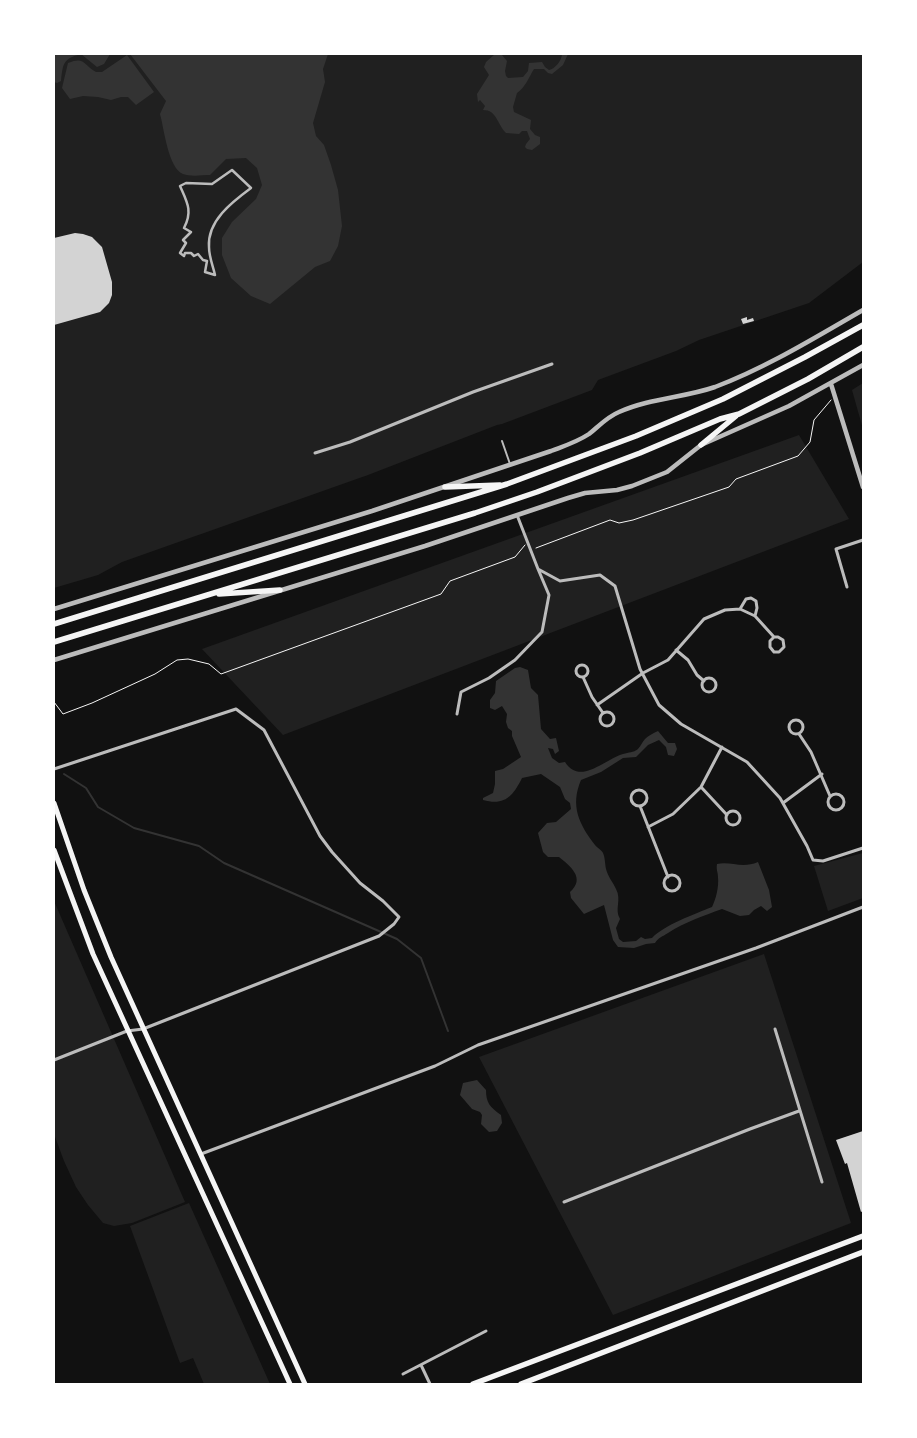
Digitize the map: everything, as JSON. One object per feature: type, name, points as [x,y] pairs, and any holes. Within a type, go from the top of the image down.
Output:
[{"type":"main road","points":[[54,624],[507,484],[636,436],[723,399],[805,358],[863,325]]},
{"type":"main road","points":[[54,642],[475,513],[556,484],[640,453],[720,419],[739,414],[808,379],[863,347]]},
{"type":"main road","points":[[701,445],[739,414]]},
{"type":"main road","points":[[445,487],[507,484]]},
{"type":"main road","points":[[209,595],[280,590]]},
{"type":"main road","points":[[54,804],[111,957],[306,1384]]},
{"type":"main road","points":[[54,850],[93,954],[290,1384]]},
{"type":"main road","points":[[474,1384],[863,1236]]},
{"type":"main road","points":[[521,1384],[863,1252]]},
{"type":"street","points":[[232,170],[251,188],[230,205],[216,221],[208,244],[215,275],[205,272],[206,261],[198,254],[194,256],[191,253],[185,253],[184,256],[180,253],[186,243],[183,240],[191,232],[184,228],[189,218],[188,205],[180,186],[186,183],[212,184],[232,170]]},
{"type":"street","points":[[54,609],[372,511],[576,441],[618,412],[658,399],[688,396],[715,387],[798,347],[863,310]]},
{"type":"street","points":[[315,453],[350,442],[473,392],[552,364]]},
{"type":"street","points":[[54,660],[425,546],[584,493],[617,490],[632,486],[667,472],[701,445],[789,406],[863,366]]},
{"type":"street","points":[[831,384],[863,487]]},
{"type":"street","points":[[457,714],[461,692],[490,678],[515,660],[542,632],[549,595],[517,516]]},
{"type":"street","points":[[847,588],[836,548],[863,540]]},
{"type":"street","points":[[538,569],[560,581],[600,574],[615,586],[642,673],[659,705],[681,724],[747,762],[780,798],[813,860],[823,861],[863,848]]},
{"type":"street","points":[[740,609],[746,599],[751,598],[756,601],[755,616]]},
{"type":"street","points":[[597,705],[642,673],[668,660],[704,619],[725,610],[740,609],[755,616],[774,637],[781,638],[784,647],[779,652],[774,652],[770,648],[770,641],[774,637]]},
{"type":"street","points":[[676,650],[688,660],[697,675],[704,681]]},
{"type":"street","points":[[583,677],[603,714]]},
{"type":"street","points":[[708,678],[713,680],[716,685],[714,689],[710,692],[705,691],[702,686],[704,681],[708,678]]},
{"type":"street","points":[[54,769],[236,709],[264,730],[320,836],[332,852],[360,884],[383,901],[399,917],[394,924],[379,936],[143,1029],[128,1031],[54,1060]]},
{"type":"street","points":[[609,713],[612,716],[613,720],[609,726],[605,726],[601,722],[600,717],[603,714],[609,713]]},
{"type":"street","points":[[793,720],[798,721],[803,726],[799,734],[793,734],[789,730],[789,724],[793,720]]},
{"type":"street","points":[[799,734],[822,774],[830,796],[829,806],[835,810],[841,807],[844,802],[842,796],[836,794],[830,796]]},
{"type":"street","points":[[648,827],[673,814],[702,787],[722,747]]},
{"type":"street","points":[[783,804],[822,774]]},
{"type":"street","points":[[702,787],[727,815],[726,820],[729,824],[734,825],[739,822],[739,815],[736,812],[730,811],[727,815]]},
{"type":"street","points":[[638,790],[643,791],[646,796],[645,802],[640,806],[634,804],[631,800],[633,793],[638,790]]},
{"type":"street","points":[[640,806],[668,877]]},
{"type":"street","points":[[672,875],[678,877],[680,883],[678,889],[673,891],[666,888],[664,881],[668,877],[672,875]]},
{"type":"street","points":[[200,1154],[435,1066],[478,1045],[756,948],[863,907]]},
{"type":"street","points":[[775,1029],[822,1182]]},
{"type":"street","points":[[564,1202],[799,1111]]},
{"type":"street","points":[[404,1374],[486,1331]]},
{"type":"street","points":[[421,1365],[430,1384]]},
{"type":"lane","points":[[502,441],[510,464]]},
{"type":"path","points":[[54,702],[62,714],[92,703],[155,674],[177,660],[188,658],[209,664],[221,674],[441,594],[450,581],[515,557],[525,545],[531,550],[610,520],[619,523],[633,520],[729,487],[736,479],[798,456],[810,442],[814,420],[835,396]]},
{"type":"shaded area","points":[[54,54],[863,54],[863,262],[809,303],[699,340],[676,351],[598,380],[592,390],[368,475],[122,562],[98,575],[54,588]]},
{"type":"shaded area","points":[[54,54],[81,54],[67,60],[62,70],[61,81],[57,83],[54,82]]},
{"type":"shaded area","points":[[81,54],[110,54],[104,64],[97,67]]},
{"type":"shaded area","points":[[130,54],[328,54],[323,69],[325,82],[313,123],[316,136],[324,145],[338,190],[342,226],[338,246],[330,261],[315,267],[270,304],[251,296],[231,278],[222,255],[222,238],[232,222],[256,199],[262,185],[257,168],[246,158],[226,159],[210,175],[189,175],[183,174],[178,170],[170,156],[160,114],[166,101]]},
{"type":"shaded area","points":[[495,54],[502,55],[507,61],[505,71],[508,78],[523,77],[528,71],[529,63],[542,62],[549,70],[556,66],[562,54],[568,54],[563,65],[552,74],[544,69],[534,69],[525,85],[517,93],[513,107],[514,112],[531,120],[530,129],[535,135],[540,137],[540,144],[532,150],[525,147],[530,139],[527,131],[522,131],[519,134],[506,133],[494,115],[483,110],[485,106],[480,100],[478,102],[477,94],[489,75],[484,67],[486,62]]},
{"type":"shaded area","points":[[127,55],[154,92],[136,105],[128,97],[111,100],[83,96],[70,99],[62,88],[68,63],[78,60],[84,62],[96,72],[102,72]]},
{"type":"shaded area","points":[[863,383],[863,429],[852,390]]},
{"type":"shaded area","points":[[799,435],[849,519],[283,735],[202,649]]},
{"type":"shaded area","points":[[520,667],[528,670],[531,688],[538,695],[541,729],[550,739],[556,738],[559,751],[555,754],[553,749],[548,748],[552,758],[559,763],[565,762],[571,769],[578,772],[593,769],[623,754],[633,752],[639,748],[646,738],[658,731],[668,743],[675,743],[677,749],[674,756],[668,755],[666,747],[659,740],[648,745],[636,757],[623,758],[601,772],[581,780],[578,789],[576,806],[581,822],[595,845],[602,852],[607,872],[618,893],[618,915],[620,919],[616,928],[619,939],[623,942],[636,941],[641,937],[645,939],[652,938],[672,924],[712,907],[718,889],[717,864],[747,865],[758,862],[769,890],[772,907],[767,911],[761,906],[749,915],[740,916],[722,909],[694,919],[661,937],[655,943],[634,948],[618,947],[613,940],[604,905],[584,914],[571,898],[570,892],[577,882],[572,868],[559,857],[548,857],[543,852],[538,833],[547,823],[556,822],[571,809],[570,803],[565,799],[560,787],[541,774],[522,778],[512,794],[503,800],[491,802],[483,800],[483,798],[493,793],[495,771],[503,769],[521,757],[512,736],[512,731],[508,728],[506,722],[507,714],[502,706],[495,710],[490,708],[490,700],[495,693],[496,681],[515,668]]},
{"type":"shaded area","points":[[863,853],[863,898],[828,911],[814,866]]},
{"type":"shaded area","points":[[54,901],[185,1202],[132,1223],[114,1226],[103,1223],[76,1187],[54,1134]]},
{"type":"shaded area","points":[[764,954],[851,1223],[613,1315],[479,1057]]},
{"type":"shaded area","points":[[477,1080],[486,1090],[489,1104],[501,1115],[502,1123],[497,1131],[489,1132],[481,1124],[482,1115],[480,1112],[472,1109],[460,1095],[463,1083]]},
{"type":"shaded area","points":[[189,1203],[270,1384],[204,1384],[193,1358],[180,1363],[130,1226]]},
{"type":"building","points":[[75,233],[92,237],[102,247],[112,282],[112,295],[109,303],[100,312],[54,325],[54,238]]},
{"type":"building","points":[[747,317],[747,320],[753,318],[754,321],[743,324],[741,319]]},
{"type":"building","points":[[863,1131],[863,1211],[861,1212],[847,1163],[845,1164],[836,1140]]},
{"type":"waterway","points":[[64,774],[86,788],[98,807],[134,828],[199,846],[224,863],[397,939],[421,958],[448,1031]]}]
